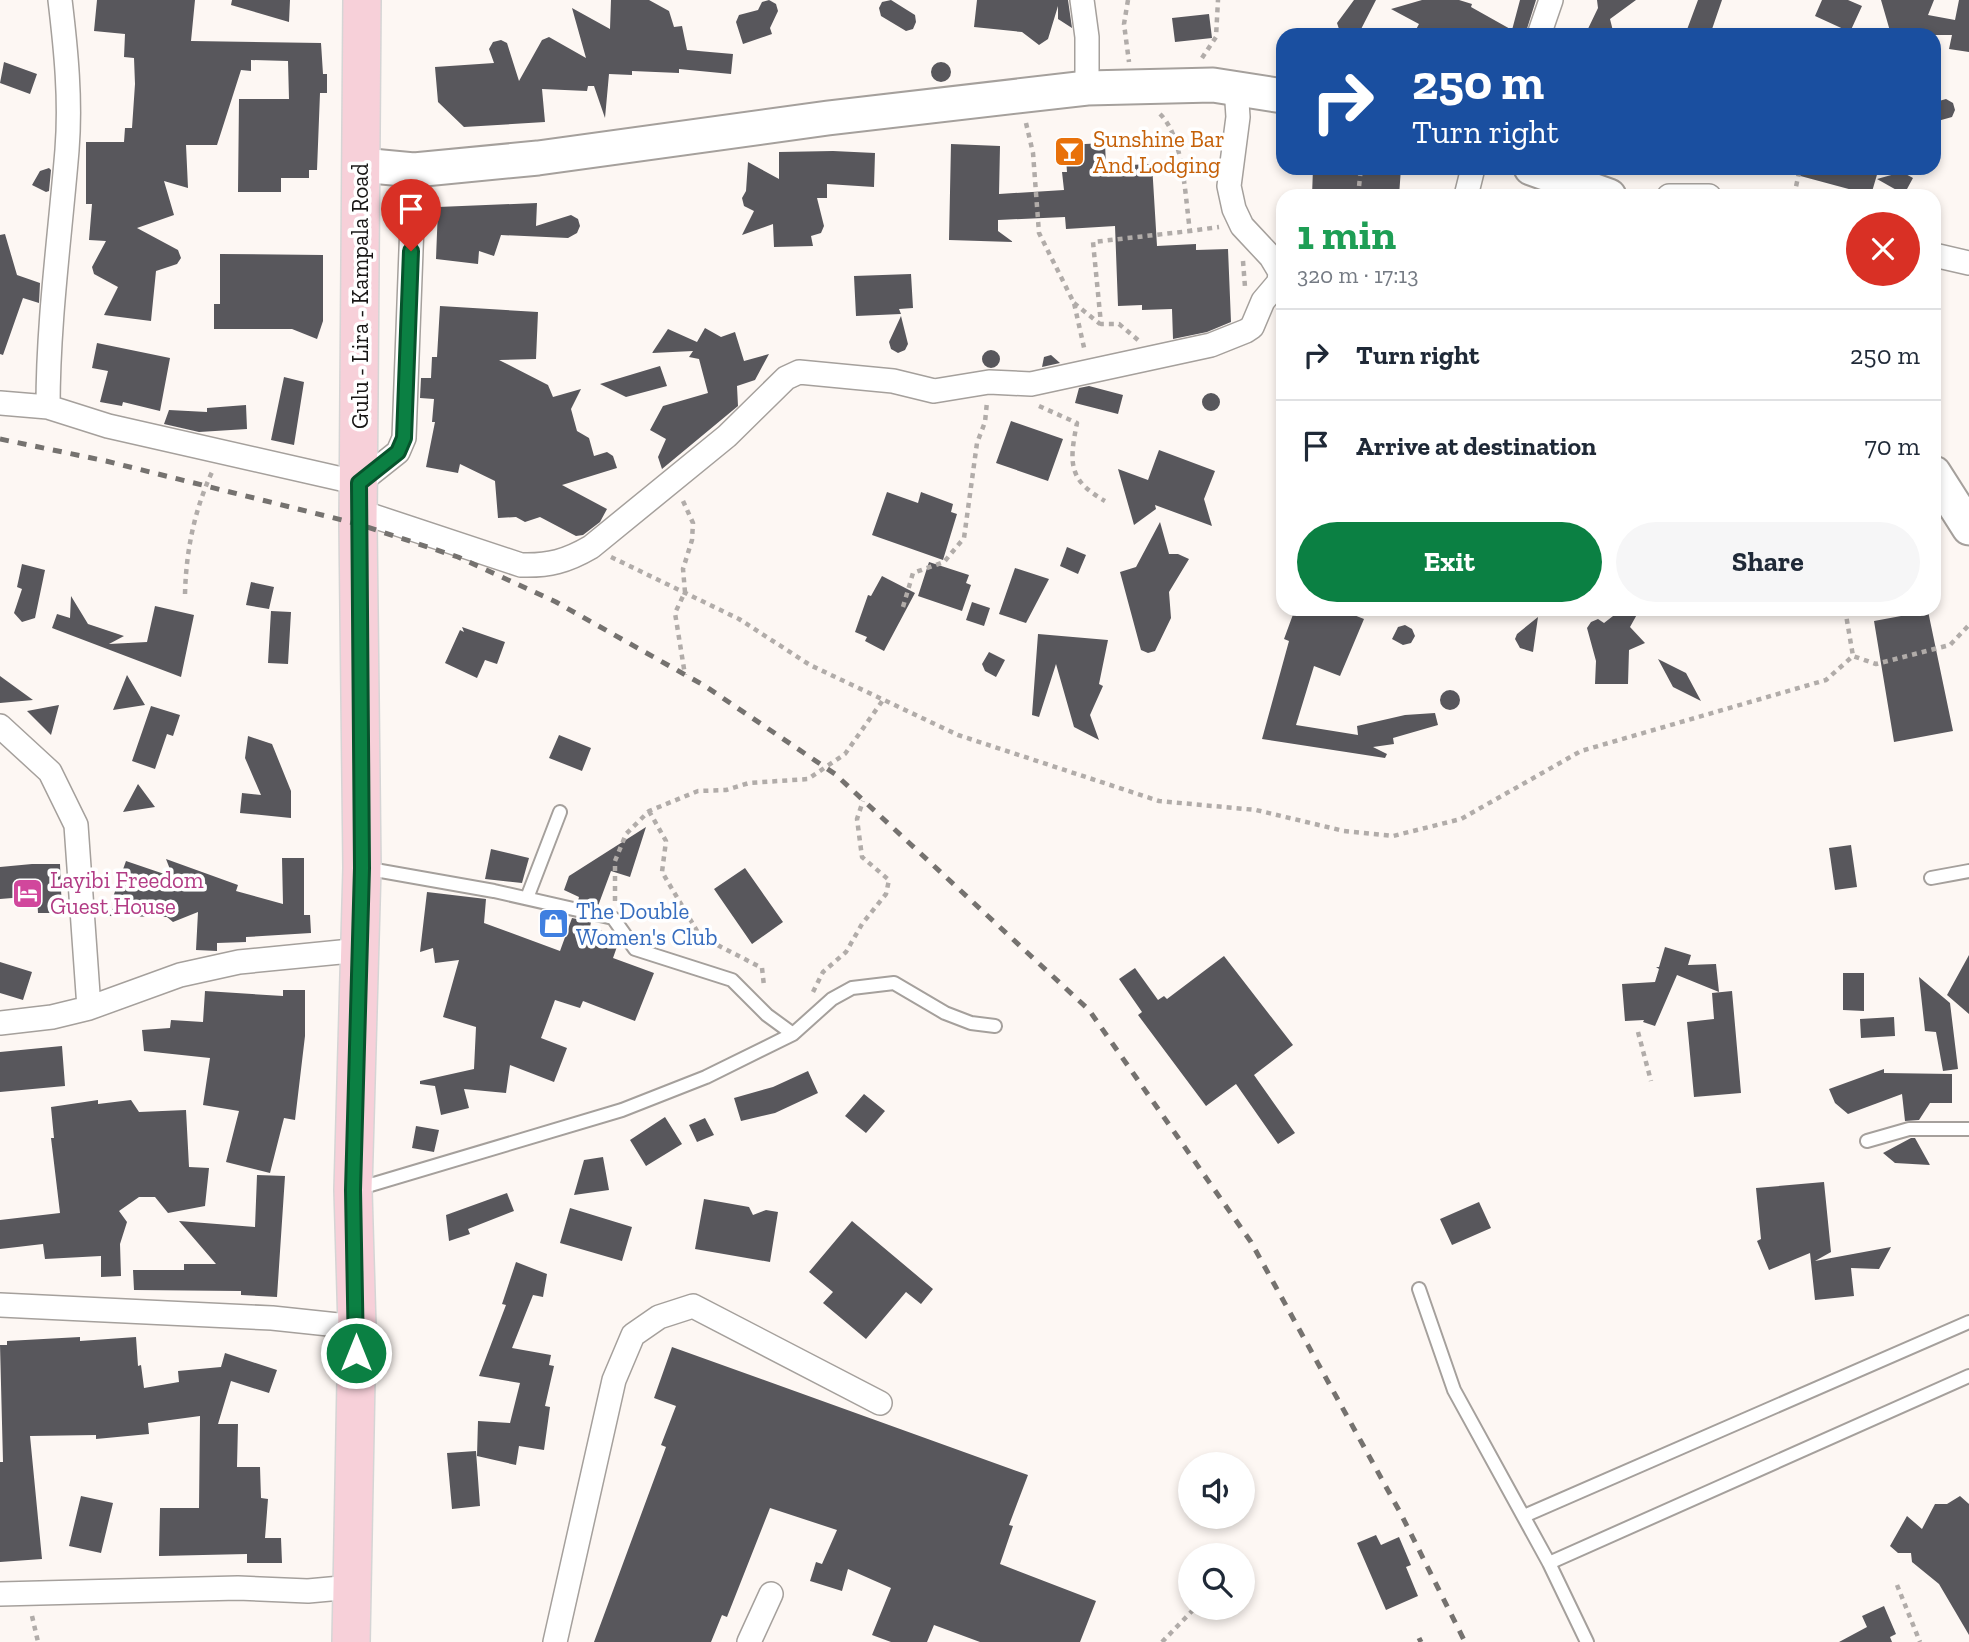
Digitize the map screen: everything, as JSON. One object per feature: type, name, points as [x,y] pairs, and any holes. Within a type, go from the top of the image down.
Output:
[{"type":"main road","name":"Gulu - Lira - Kampala Road","points":[[351,1642],[357,1327],[353,1190],[362,868],[358,497],[362,0]]},
{"type":"street","points":[[48,407],[58,222],[67,149],[67,60],[60,0]]},
{"type":"street","points":[[1082,0],[1087,37],[1087,89]]},
{"type":"street","points":[[1541,28],[1551,0]]},
{"type":"street","points":[[361,165],[414,170],[552,156],[1020,95],[1087,89],[1237,87],[1276,95]]},
{"type":"street","points":[[1237,87],[1238,117],[1229,186],[1234,209],[1242,226],[1276,265]]},
{"type":"street","points":[[358,497],[398,452],[404,438],[414,170]]},
{"type":"street","points":[[1550,175],[1590,189]]},
{"type":"street","points":[[1941,257],[1969,263]]},
{"type":"street","points":[[0,402],[48,407],[108,426],[219,451],[358,497],[521,565],[543,566],[567,561],[591,547],[727,436],[786,378],[799,372],[893,381],[934,391],[989,382],[1031,384],[1156,354],[1211,345],[1252,327],[1263,301],[1276,286]]},
{"type":"street","points":[[1941,484],[1969,528]]},
{"type":"street","points":[[0,726],[50,772],[76,825],[89,1008]]},
{"type":"street","points":[[0,1023],[52,1017],[89,1008],[180,975],[227,965],[360,950]]},
{"type":"street","points":[[0,1304],[272,1318],[357,1327]]},
{"type":"street","points":[[555,1642],[614,1380],[633,1335],[659,1317],[693,1306],[880,1403]]},
{"type":"street","points":[[0,1594],[238,1588],[308,1591],[352,1587]]},
{"type":"street","points":[[749,1642],[771,1594]]},
{"type":"lane","points":[[527,898],[561,811]]},
{"type":"lane","points":[[362,868],[527,898],[612,918],[635,948],[733,980],[768,1015],[793,1034]]},
{"type":"lane","points":[[1931,878],[1969,871]]},
{"type":"lane","points":[[353,1190],[622,1110],[706,1077],[793,1034],[832,999],[852,988],[877,983],[894,984],[946,1013],[971,1023],[995,1026]]},
{"type":"lane","points":[[1867,1141],[1909,1129],[1969,1129]]},
{"type":"lane","points":[[1419,1289],[1454,1390],[1549,1563],[1587,1642]]},
{"type":"lane","points":[[1524,1516],[1969,1322]]},
{"type":"lane","points":[[1549,1563],[1969,1376]]},
{"type":"path","points":[[1128,0],[1124,24],[1133,89],[1170,124],[1181,166],[1190,231]]},
{"type":"path","points":[[1188,88],[1197,65],[1216,37],[1219,0]]},
{"type":"path","points":[[1020,95],[1033,153],[1039,233],[1074,303],[1088,371]]},
{"type":"path","points":[[1101,324],[1093,242],[1227,226]]},
{"type":"path","points":[[1242,258],[1243,315],[1252,327]]},
{"type":"path","points":[[1074,303],[1101,324],[1119,324],[1156,354]]},
{"type":"path","points":[[903,607],[913,573],[944,562],[964,538],[989,382]]},
{"type":"path","points":[[1034,404],[1077,423],[1073,444],[1074,468],[1082,489],[1105,501]]},
{"type":"path","points":[[185,594],[186,558],[198,508],[219,451]]},
{"type":"path","points":[[674,481],[693,523],[692,540],[683,569],[685,592],[676,613],[685,675]]},
{"type":"path","points":[[591,547],[739,618],[810,665],[958,735],[1159,801],[1256,810],[1343,831],[1393,836],[1461,819],[1581,751],[1826,680],[1853,656]]},
{"type":"path","points":[[1846,616],[1853,656]]},
{"type":"path","points":[[1853,656],[1876,664],[1950,645],[1969,625]]},
{"type":"path","points":[[612,918],[615,860],[626,834],[649,811],[698,791],[726,790],[749,783],[808,779],[845,754],[883,700]]},
{"type":"path","points":[[793,1034],[822,972],[846,952],[862,924],[886,894],[889,880],[862,857],[857,819],[863,801]]},
{"type":"path","points":[[649,811],[666,841],[662,872],[679,904],[699,936],[762,968],[768,1015]]},
{"type":"path","points":[[1638,1032],[1651,1081]]},
{"type":"path","points":[[1897,1584],[1920,1642]]},
{"type":"path","points":[[1162,1642],[1183,1620]]},
{"type":"building","points":[[97,0],[195,0],[191,41],[321,43],[323,74],[327,74],[327,93],[320,93],[317,170],[309,170],[309,178],[281,178],[281,192],[238,192],[239,99],[289,99],[288,61],[251,60],[251,71],[241,70],[217,145],[186,145],[188,188],[164,181],[174,215],[137,228],[178,250],[181,258],[177,264],[156,271],[151,321],[104,315],[118,287],[94,274],[92,267],[106,241],[89,240],[92,204],[86,204],[86,142],[124,142],[125,128],[132,128],[135,84],[134,58],[124,57],[125,34],[94,31]]},
{"type":"building","points":[[232,0],[290,0],[289,22],[231,5]]},
{"type":"building","points":[[611,0],[649,0],[669,11],[674,27],[682,26],[687,50],[733,54],[731,74],[679,69],[679,73],[632,71],[632,75],[609,74],[605,118],[594,86],[588,86],[587,91],[542,89],[545,122],[464,127],[438,102],[435,67],[494,63],[489,49],[493,42],[501,40],[507,43],[519,81],[542,40],[549,37],[586,58],[572,8],[610,29]]},
{"type":"building","points":[[769,0],[776,4],[778,11],[770,28],[772,34],[743,44],[736,22],[739,15],[758,10],[762,2]]},
{"type":"building","points":[[891,0],[915,15],[913,29],[906,31],[881,16],[879,8],[882,2]]},
{"type":"building","points":[[977,0],[1068,0],[1072,28],[1058,19],[1058,6],[1048,39],[1039,45],[1022,32],[974,27]]},
{"type":"building","points":[[1354,0],[1376,0],[1362,28],[1339,28],[1337,23]]},
{"type":"building","points":[[1422,0],[1459,0],[1472,4],[1471,7],[1508,28],[1417,28],[1419,24],[1391,9]]},
{"type":"building","points":[[1520,0],[1536,0],[1527,28],[1513,28]]},
{"type":"building","points":[[1597,0],[1636,0],[1610,19],[1612,28],[1588,28],[1598,8]]},
{"type":"building","points":[[1698,0],[1722,0],[1712,28],[1688,28]]},
{"type":"building","points":[[1822,0],[1848,0],[1862,6],[1852,28],[1841,28],[1815,16]]},
{"type":"building","points":[[1881,0],[1934,0],[1928,15],[1955,20],[1959,0],[1969,0],[1969,52],[1949,49],[1952,35],[1941,35],[1941,28],[1889,28]]},
{"type":"building","points":[[1209,14],[1212,38],[1175,42],[1172,18]]},
{"type":"building","points":[[4,62],[37,74],[30,94],[0,83]]},
{"type":"building","points":[[941,62],[948,65],[951,72],[948,79],[941,82],[934,79],[931,72],[934,65]]},
{"type":"building","points":[[1946,99],[1953,103],[1955,110],[1952,117],[1941,120],[1941,100]]},
{"type":"building","points":[[1105,143],[1106,166],[1152,164],[1157,246],[1196,244],[1196,250],[1228,249],[1231,322],[1207,332],[1173,339],[1172,309],[1142,310],[1142,305],[1118,306],[1115,226],[1066,229],[1065,217],[998,220],[998,231],[1013,242],[949,240],[951,144],[1000,146],[999,194],[1064,190],[1062,172],[1067,172],[1065,145]]},
{"type":"building","points":[[779,152],[875,153],[874,187],[827,184],[827,198],[817,198],[824,226],[821,233],[811,236],[813,246],[774,247],[773,224],[742,235],[754,211],[744,206],[742,198],[746,191],[748,162],[779,179]]},
{"type":"building","points":[[49,168],[49,191],[46,192],[32,185],[40,171]]},
{"type":"building","points":[[1313,175],[1400,175],[1400,189],[1312,189]]},
{"type":"building","points":[[1797,175],[1877,175],[1873,189],[1849,189]]},
{"type":"building","points":[[1891,175],[1908,175],[1913,178],[1907,189],[1895,189],[1877,179]]},
{"type":"building","points":[[537,203],[536,226],[571,215],[578,219],[580,226],[577,233],[568,238],[501,235],[494,256],[479,251],[478,264],[436,259],[438,207]]},
{"type":"building","points":[[5,234],[17,275],[40,283],[39,303],[23,298],[3,355],[0,354],[0,235]]},
{"type":"building","points":[[220,254],[323,255],[323,321],[317,339],[292,329],[214,329],[214,304],[220,304]]},
{"type":"building","points":[[911,274],[913,308],[899,309],[901,314],[856,316],[854,276]]},
{"type":"building","points":[[440,306],[538,312],[536,359],[499,360],[548,385],[553,397],[581,389],[571,409],[577,431],[589,438],[594,456],[607,452],[613,456],[617,468],[562,485],[607,509],[600,522],[583,535],[576,536],[540,517],[525,522],[516,517],[498,518],[495,481],[460,464],[458,473],[426,467],[435,422],[432,422],[434,399],[420,398],[421,378],[431,378],[432,357],[437,357]]},
{"type":"building","points":[[901,316],[908,344],[905,350],[898,353],[891,349],[889,342]]},
{"type":"building","points":[[705,328],[721,337],[735,332],[744,361],[769,354],[755,380],[737,386],[738,406],[662,469],[658,457],[666,439],[650,430],[663,406],[708,393],[699,359],[689,357],[693,351],[652,353],[668,329],[697,342]]},
{"type":"building","points":[[97,343],[170,358],[160,411],[123,402],[122,406],[100,402],[108,371],[92,368]]},
{"type":"building","points":[[987,350],[995,350],[1000,359],[998,366],[987,368],[982,363],[982,355]]},
{"type":"building","points":[[1051,355],[1060,363],[1042,367],[1044,357]]},
{"type":"building","points":[[660,366],[667,386],[626,397],[600,384]]},
{"type":"building","points":[[284,377],[304,382],[294,445],[271,440]]},
{"type":"building","points":[[1089,386],[1123,395],[1118,414],[1075,403],[1079,388]]},
{"type":"building","points":[[1207,393],[1215,393],[1220,402],[1218,409],[1207,411],[1202,406],[1202,398]]},
{"type":"building","points":[[246,405],[247,429],[199,432],[164,424],[169,410],[207,412],[207,408]]},
{"type":"building","points":[[1011,421],[1063,439],[1048,481],[996,463]]},
{"type":"building","points":[[1159,450],[1215,471],[1204,499],[1212,526],[1155,505],[1156,509],[1134,525],[1118,469],[1148,480]]},
{"type":"building","points":[[887,492],[918,503],[921,492],[953,504],[951,512],[957,514],[943,560],[872,535]]},
{"type":"building","points":[[1160,522],[1169,554],[1178,554],[1189,559],[1169,592],[1171,618],[1155,651],[1148,653],[1141,650],[1120,572],[1136,567]]},
{"type":"building","points":[[1067,547],[1086,555],[1078,574],[1060,566]]},
{"type":"building","points":[[929,562],[969,575],[966,583],[971,585],[962,611],[918,596]]},
{"type":"building","points":[[22,564],[45,570],[35,618],[22,622],[14,613],[22,589],[17,587]]},
{"type":"building","points":[[1015,568],[1049,579],[1026,623],[999,614]]},
{"type":"building","points":[[882,576],[915,593],[884,651],[865,641],[867,637],[855,632],[868,595],[871,596]]},
{"type":"building","points":[[251,582],[274,587],[269,609],[246,605]]},
{"type":"building","points":[[71,596],[88,624],[124,636],[109,644],[147,642],[155,606],[194,615],[181,677],[52,628],[57,614],[70,618]]},
{"type":"building","points":[[972,602],[990,608],[984,626],[966,620]]},
{"type":"building","points":[[271,611],[291,612],[288,664],[268,663]]},
{"type":"building","points":[[1292,616],[1356,616],[1364,619],[1340,676],[1314,666],[1296,725],[1358,735],[1357,726],[1405,715],[1435,713],[1438,725],[1393,738],[1394,744],[1373,747],[1387,754],[1385,758],[1262,739],[1289,641],[1284,639]]},
{"type":"building","points":[[1613,616],[1636,616],[1630,627],[1645,643],[1629,650],[1628,684],[1595,684],[1596,661],[1587,628],[1591,622],[1598,619],[1604,623]]},
{"type":"building","points":[[1901,616],[1929,616],[1953,731],[1894,742],[1874,621]]},
{"type":"building","points":[[1538,617],[1533,652],[1520,648],[1515,639],[1517,634]]},
{"type":"building","points":[[1405,625],[1412,629],[1415,636],[1411,643],[1403,645],[1392,639],[1398,627]]},
{"type":"building","points":[[462,627],[505,642],[497,664],[485,660],[477,678],[445,663],[460,630],[464,632]]},
{"type":"building","points":[[1038,634],[1108,640],[1099,684],[1103,686],[1090,715],[1099,740],[1074,727],[1056,664],[1039,717],[1032,715]]},
{"type":"building","points":[[989,652],[1005,660],[996,677],[985,671],[982,664]]},
{"type":"building","points":[[1658,659],[1686,673],[1701,701],[1673,687]]},
{"type":"building","points":[[127,675],[145,705],[113,710]]},
{"type":"building","points":[[0,676],[33,700],[0,703]]},
{"type":"building","points":[[1450,690],[1457,693],[1460,700],[1457,707],[1450,710],[1443,707],[1440,700],[1443,693]]},
{"type":"building","points":[[59,705],[51,735],[27,711]]},
{"type":"building","points":[[151,706],[180,715],[173,736],[167,734],[155,769],[132,761]]},
{"type":"building","points":[[559,735],[591,748],[582,771],[549,758]]},
{"type":"building","points":[[248,736],[272,744],[291,791],[291,818],[240,813],[242,793],[261,795],[245,758]]},
{"type":"building","points":[[138,784],[155,807],[123,812]]},
{"type":"building","points":[[646,827],[630,877],[611,871],[598,906],[578,901],[579,897],[564,890],[569,876]]},
{"type":"building","points":[[1851,845],[1857,887],[1835,890],[1829,848]]},
{"type":"building","points":[[491,849],[529,858],[522,883],[485,879]]},
{"type":"building","points":[[282,858],[304,858],[304,915],[310,915],[311,933],[246,937],[246,942],[217,943],[217,951],[196,950],[198,912],[173,922],[167,917],[109,916],[118,899],[113,897],[126,861],[173,877],[166,859],[238,885],[236,891],[283,904]]},
{"type":"building","points":[[60,864],[62,913],[38,913],[37,896],[0,899],[0,867]]},
{"type":"building","points":[[745,868],[783,922],[752,944],[714,889]]},
{"type":"building","points":[[427,892],[486,899],[484,923],[560,951],[572,918],[591,922],[590,927],[615,935],[619,941],[613,958],[654,973],[635,1021],[583,1001],[580,1008],[555,1000],[541,1038],[567,1048],[554,1082],[510,1065],[506,1093],[464,1089],[469,1108],[441,1115],[435,1086],[420,1084],[420,1081],[474,1069],[476,1027],[443,1017],[459,960],[435,963],[433,948],[420,952]]},
{"type":"building","points":[[1665,947],[1691,955],[1688,965],[1716,964],[1719,992],[1677,975],[1655,1026],[1643,1022],[1644,1020],[1625,1021],[1622,984],[1655,982],[1659,969],[1656,967],[1659,967]]},
{"type":"building","points":[[1969,955],[1969,1014],[1947,995]]},
{"type":"building","points":[[1224,956],[1293,1045],[1254,1075],[1295,1133],[1278,1144],[1236,1084],[1206,1106],[1138,1015],[1142,1012],[1119,979],[1135,968],[1158,1000],[1164,996],[1167,999]]},
{"type":"building","points":[[0,962],[32,972],[23,1000],[0,993]]},
{"type":"building","points":[[1843,973],[1864,973],[1864,1011],[1843,1010]]},
{"type":"building","points":[[1919,977],[1950,1003],[1958,1069],[1943,1071],[1936,1032],[1925,1031]]},
{"type":"building","points":[[283,990],[305,990],[305,1036],[295,1120],[284,1118],[270,1173],[226,1162],[239,1111],[203,1105],[210,1058],[144,1051],[142,1030],[170,1028],[171,1020],[203,1022],[205,991],[283,996]]},
{"type":"building","points":[[1732,991],[1741,1093],[1694,1097],[1687,1022],[1714,1019],[1712,993]]},
{"type":"building","points":[[1894,1017],[1895,1036],[1861,1038],[1860,1019]]},
{"type":"building","points":[[62,1046],[65,1086],[0,1092],[0,1052]]},
{"type":"building","points":[[1884,1069],[1884,1073],[1952,1074],[1952,1103],[1930,1103],[1919,1120],[1905,1121],[1902,1094],[1848,1114],[1835,1103],[1829,1089]]},
{"type":"building","points":[[808,1071],[818,1093],[775,1113],[741,1121],[734,1098],[773,1087]]},
{"type":"building","points":[[864,1094],[885,1111],[866,1133],[845,1116]]},
{"type":"building","points":[[98,1100],[98,1104],[131,1100],[139,1112],[186,1110],[189,1167],[209,1168],[205,1206],[168,1213],[155,1197],[139,1197],[119,1211],[127,1222],[120,1244],[121,1276],[101,1277],[101,1256],[45,1259],[43,1244],[0,1249],[0,1220],[60,1213],[51,1138],[54,1138],[51,1107]]},
{"type":"building","points":[[665,1117],[682,1144],[646,1166],[630,1140]]},
{"type":"building","points":[[705,1118],[714,1135],[697,1142],[689,1125]]},
{"type":"building","points":[[416,1126],[439,1130],[434,1152],[412,1148]]},
{"type":"building","points":[[1915,1138],[1930,1165],[1895,1163],[1883,1153]]},
{"type":"building","points":[[603,1157],[609,1190],[574,1195],[584,1160]]},
{"type":"building","points":[[257,1175],[285,1176],[277,1297],[241,1295],[241,1291],[134,1290],[133,1270],[184,1270],[184,1264],[216,1264],[179,1221],[255,1227]]},
{"type":"building","points":[[1824,1182],[1831,1252],[1815,1261],[1891,1247],[1879,1269],[1851,1268],[1854,1296],[1815,1300],[1810,1253],[1769,1270],[1757,1241],[1761,1239],[1756,1188]]},
{"type":"building","points":[[507,1193],[514,1211],[468,1229],[470,1234],[449,1241],[446,1215]]},
{"type":"building","points":[[704,1199],[749,1207],[753,1215],[766,1210],[778,1212],[770,1262],[695,1249]]},
{"type":"building","points":[[1479,1202],[1491,1228],[1452,1245],[1440,1219]]},
{"type":"building","points":[[570,1208],[632,1227],[622,1261],[560,1243]]},
{"type":"building","points":[[852,1221],[933,1289],[921,1304],[906,1292],[866,1339],[823,1303],[833,1292],[809,1272]]},
{"type":"building","points":[[516,1262],[547,1274],[543,1297],[533,1295],[512,1348],[551,1355],[549,1365],[554,1366],[545,1406],[550,1407],[544,1450],[519,1446],[516,1465],[477,1456],[478,1421],[510,1423],[520,1383],[479,1376],[506,1305],[502,1304]]},
{"type":"building","points":[[80,1337],[80,1341],[136,1337],[138,1366],[141,1365],[144,1388],[179,1382],[178,1371],[221,1367],[225,1353],[277,1370],[269,1393],[231,1381],[218,1424],[238,1424],[237,1467],[260,1467],[261,1498],[268,1499],[265,1538],[281,1538],[282,1563],[247,1563],[247,1554],[159,1556],[160,1508],[199,1508],[200,1416],[148,1423],[149,1434],[96,1439],[96,1435],[30,1436],[42,1559],[0,1562],[0,1462],[3,1462],[0,1345],[7,1345],[7,1341]]},
{"type":"building","points":[[672,1347],[1028,1475],[1009,1525],[1013,1526],[1000,1564],[1096,1601],[1080,1642],[980,1642],[934,1625],[927,1642],[891,1642],[872,1635],[891,1588],[848,1569],[842,1591],[810,1581],[816,1562],[822,1564],[837,1530],[770,1508],[727,1617],[722,1615],[711,1642],[594,1642],[666,1447],[661,1445],[676,1406],[654,1398]]},
{"type":"building","points":[[476,1451],[480,1506],[452,1509],[447,1453]]},
{"type":"building","points":[[81,1496],[113,1503],[101,1553],[69,1546]]},
{"type":"building","points":[[1960,1496],[1969,1504],[1969,1635],[1939,1584],[1912,1562],[1911,1553],[1898,1553],[1890,1546],[1907,1516],[1922,1529],[1935,1504],[1947,1504]]},
{"type":"building","points":[[1376,1535],[1381,1545],[1399,1537],[1411,1565],[1406,1567],[1418,1596],[1386,1610],[1357,1543]]},
{"type":"building","points":[[1884,1606],[1896,1634],[1890,1637],[1892,1642],[1839,1642],[1867,1627],[1862,1616]]},
{"type":"railway","points":[[0,439],[106,461],[358,524],[458,557],[556,602],[705,686],[835,774],[1089,1010],[1251,1242],[1401,1514],[1465,1642]]},
{"type":"railway","points":[[1419,1638],[1421,1642]]},
{"type":"place","name":"Sunshine Bar And Lodging","points":[[1070,152]]},
{"type":"place","name":"Layibi Freedom Guest House","points":[[27,893]]},
{"type":"place","name":"The Double Women's Club","points":[[553,924]]},
{"type":"route","points":[[356,1353],[353,1190],[362,868],[359,483],[398,452],[404,438],[411,251]]}]
